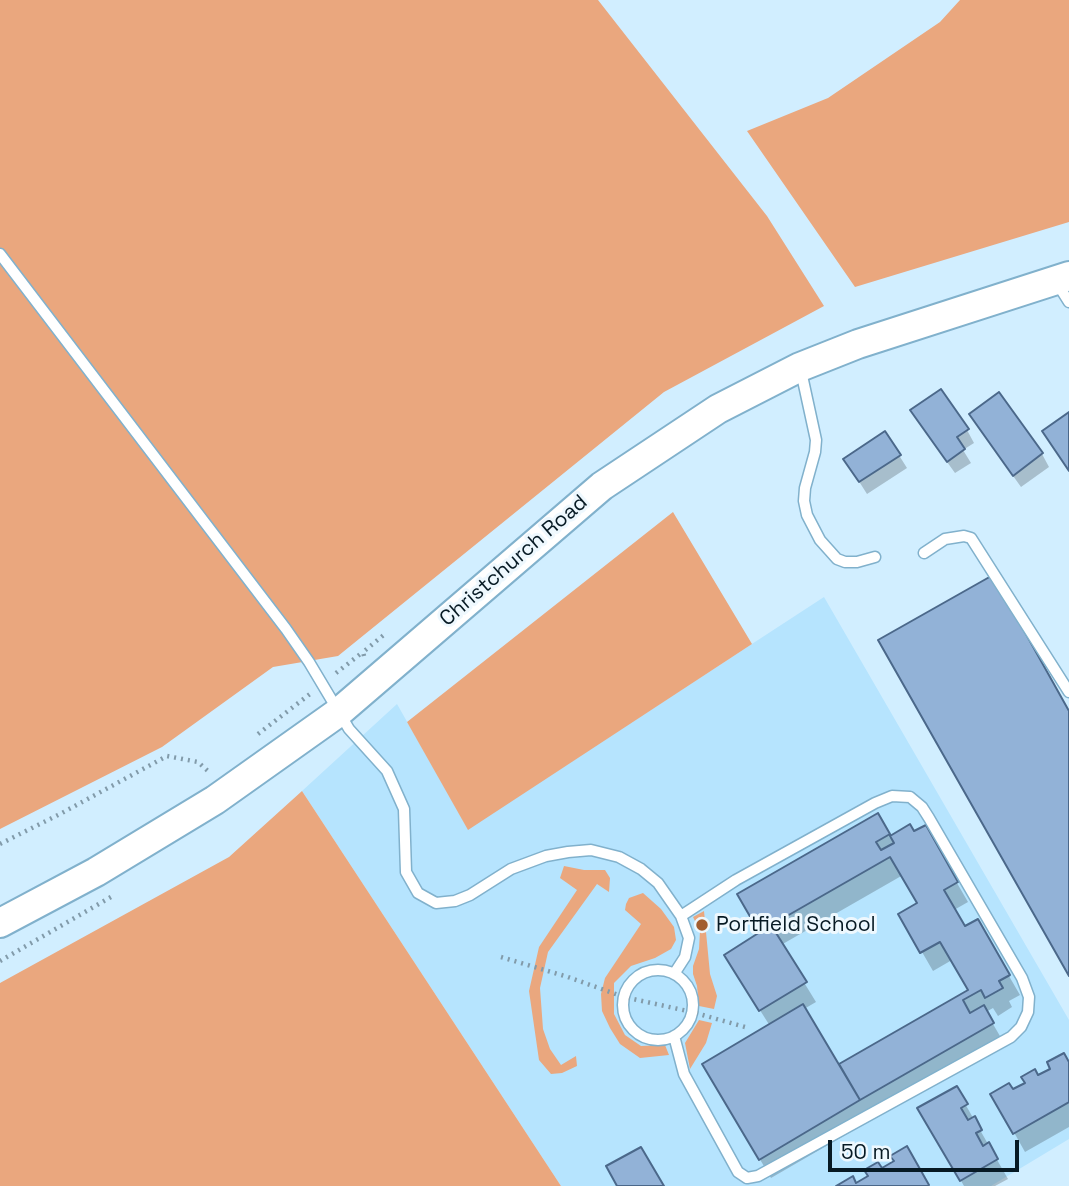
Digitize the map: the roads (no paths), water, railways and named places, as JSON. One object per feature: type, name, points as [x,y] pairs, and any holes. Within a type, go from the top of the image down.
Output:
[{"type":"main road","name":"Christchurch Road","points":[[0,923],[96,872],[215,800],[339,712],[601,486],[718,409],[800,367],[858,344],[1064,286]]},
{"type":"lane","points":[[0,254],[286,629],[349,729],[387,771],[404,808],[406,872],[418,893],[436,904],[455,901],[470,895],[511,869],[546,856],[591,850],[619,858],[658,883],[681,916],[689,938],[685,957],[674,974]]},
{"type":"lane","points":[[800,367],[816,440],[805,488],[807,515],[820,540],[837,559],[857,562],[875,557]]},
{"type":"lane","points":[[924,553],[945,539],[955,536],[971,538],[1069,692]]},
{"type":"lane","points":[[674,1035],[684,1074],[738,1172],[747,1178],[758,1176],[1011,1037],[1021,1027],[1028,1012],[1029,997],[1023,978],[929,818],[911,797],[892,796],[875,803],[736,880],[681,916]]},
{"type":"lane","points":[[663,970],[674,974],[687,986],[691,994],[692,1012],[682,1030],[674,1035],[664,1039],[643,1036],[627,1021],[624,997],[633,981],[642,974],[663,970]]},
{"type":"place","name":"Portfield School","points":[[702,925]]}]
